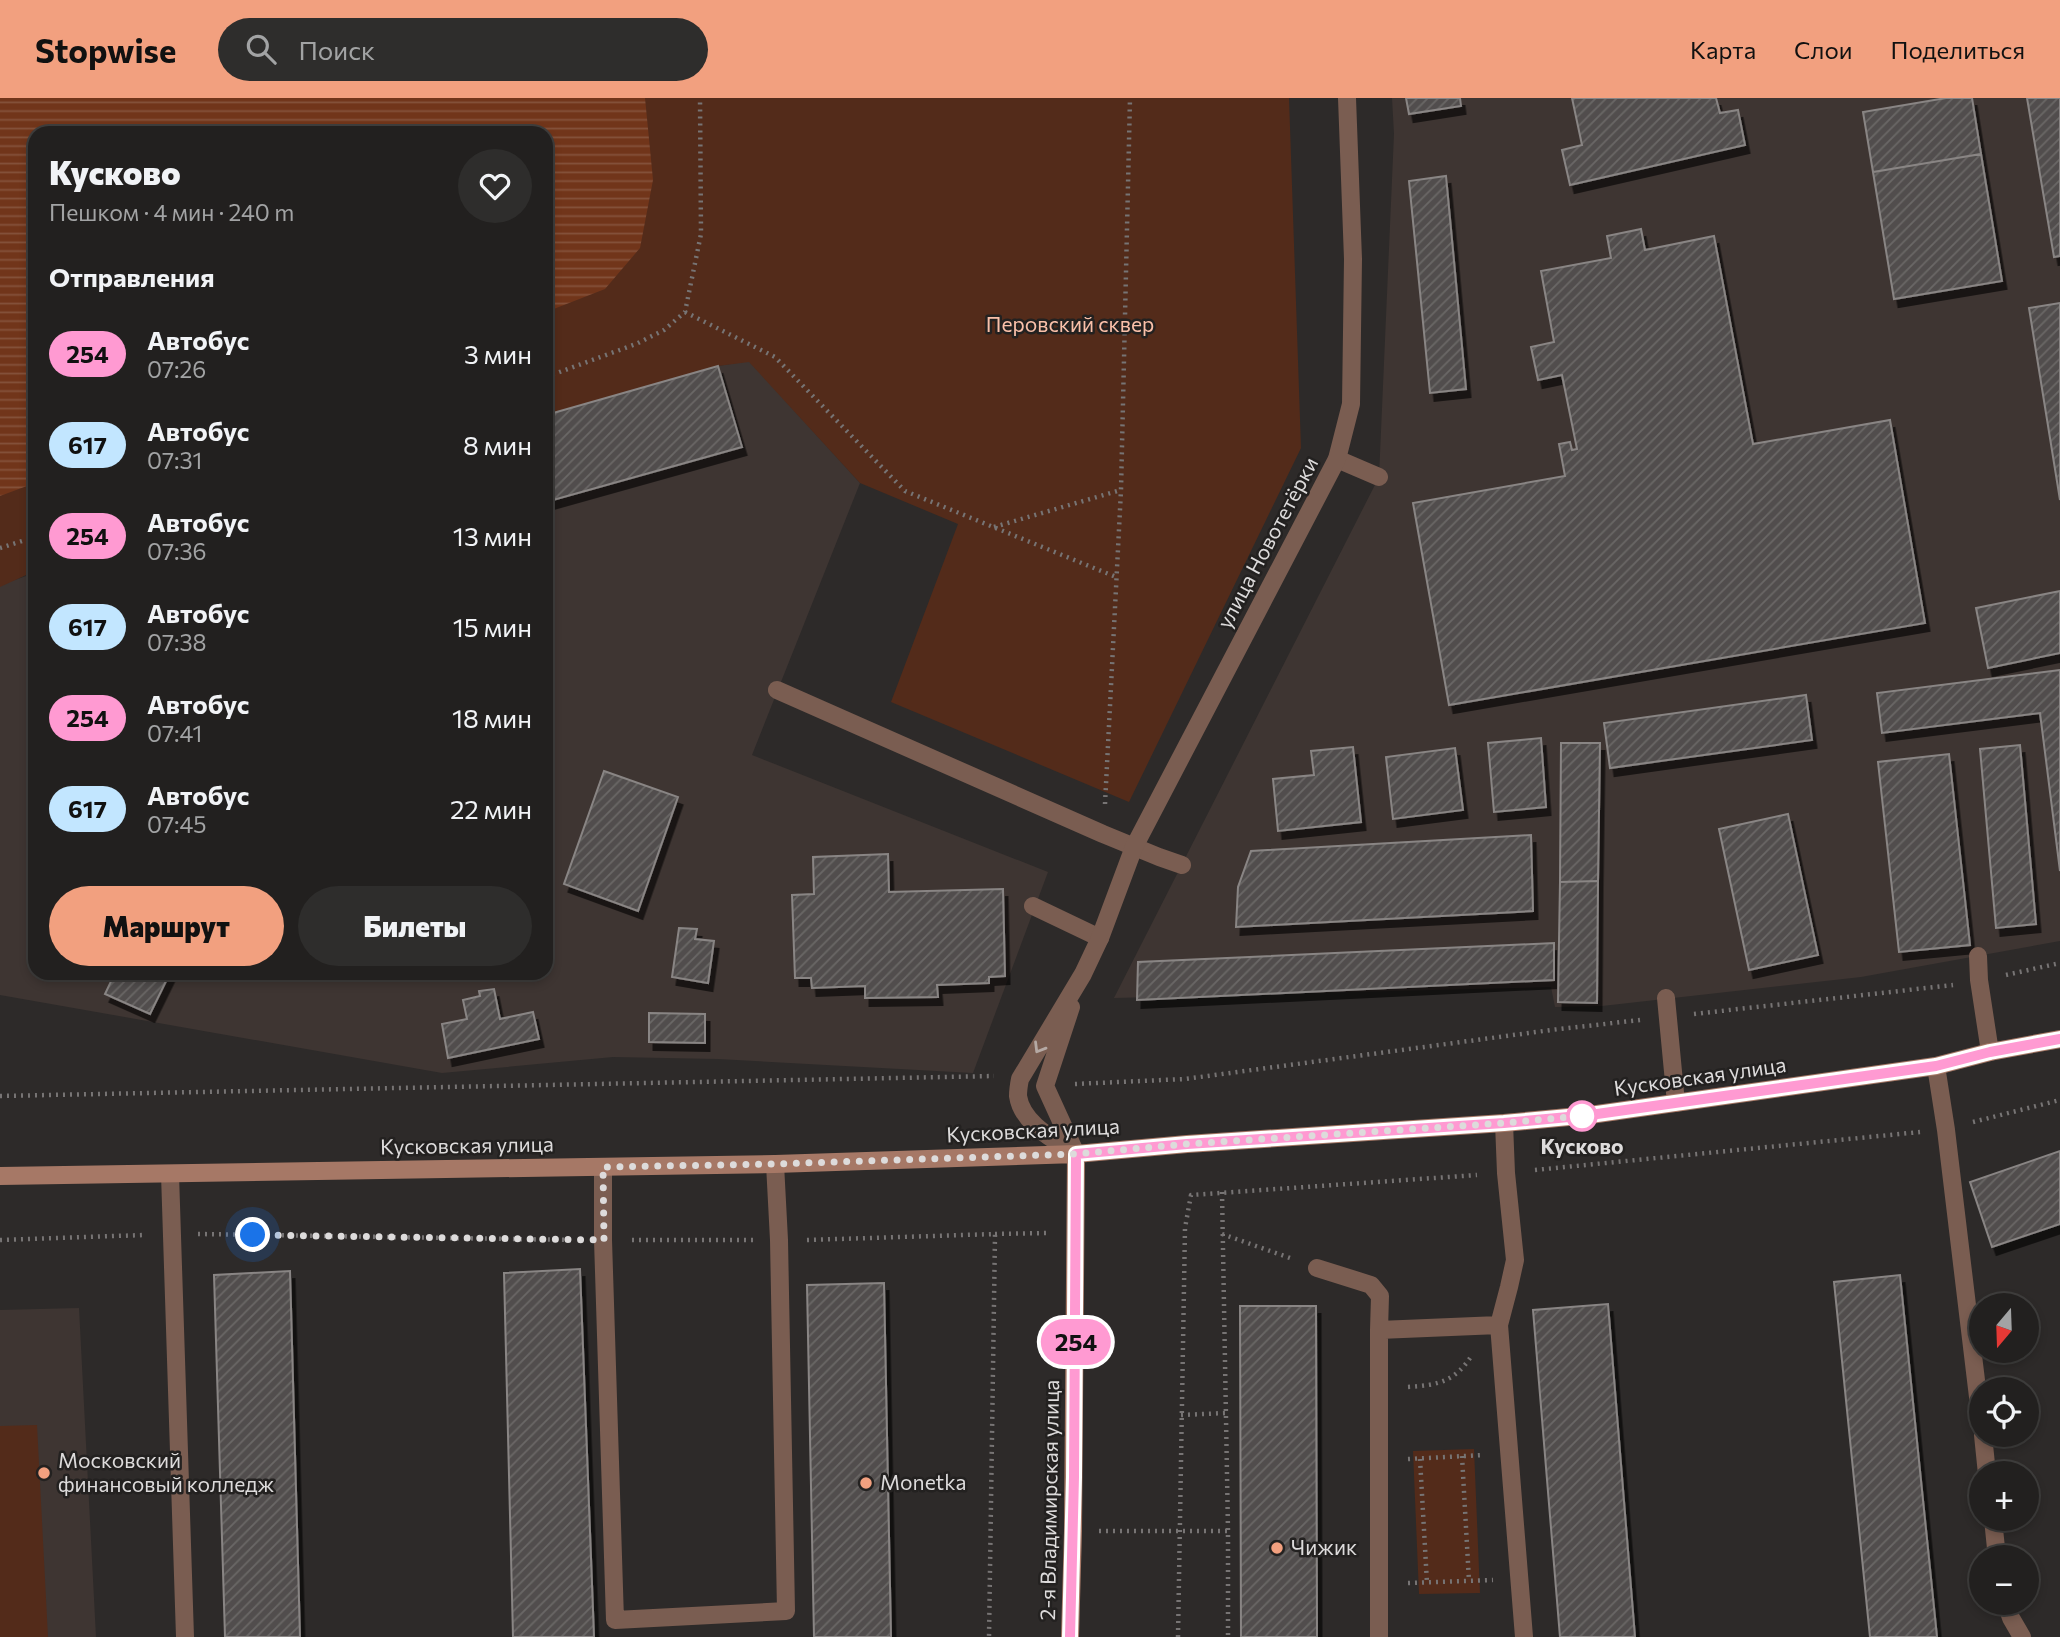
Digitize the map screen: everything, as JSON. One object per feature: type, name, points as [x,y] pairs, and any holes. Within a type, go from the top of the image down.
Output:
[{"type":"street","name":"улица Новотетёрки","points":[[1076,1154],[1044,1133],[1023,1112],[1018,1095],[1020,1079],[1083,974],[1100,938],[1134,846],[1337,459],[1350,404],[1353,259],[1347,98]]},
{"type":"street","points":[[1337,459],[1379,477]]},
{"type":"street","points":[[777,690],[1103,834],[1182,864]]},
{"type":"street","points":[[1033,906],[1100,938]]},
{"type":"street","points":[[1978,956],[1990,1052]]},
{"type":"street","name":"улица Новотетёрки","points":[[1076,1154],[1045,1086],[1083,974]]},
{"type":"street","points":[[1666,998],[1676,1103]]},
{"type":"street","name":"Кусковская улица","points":[[0,1176],[775,1164],[1076,1154],[1590,1115],[1936,1066],[1990,1052],[2060,1039]]},
{"type":"street","points":[[1936,1066],[1976,1377]]},
{"type":"street","points":[[1504,1123],[1515,1260],[1495,1326],[1509,1453],[1524,1637]]},
{"type":"street","name":"2-я Владимирская улица","points":[[1070,1637],[1076,1154]]},
{"type":"street","points":[[603,1167],[615,1620],[786,1611],[779,1240],[775,1164]]},
{"type":"street","points":[[170,1174],[186,1637]]},
{"type":"street","points":[[1317,1268],[1371,1285],[1380,1296],[1379,1637]]},
{"type":"street","points":[[1379,1330],[1495,1326]]},
{"type":"street","points":[[2010,1615],[2022,1637]]},
{"type":"path","points":[[553,374],[636,344],[664,330],[685,312],[701,234],[700,98]]},
{"type":"path","points":[[1103,834],[1121,490],[1130,98]]},
{"type":"path","points":[[685,312],[775,358],[905,491],[1116,577]]},
{"type":"path","points":[[993,527],[1121,490]]},
{"type":"path","points":[[0,548],[28,539]]},
{"type":"path","points":[[1071,1084],[1185,1079],[1551,1030],[1952,985],[2060,963]]},
{"type":"path","points":[[0,1096],[1006,1076]]},
{"type":"path","points":[[1178,1637],[1185,1228],[1191,1195],[1506,1173],[1946,1130],[2060,1100]]},
{"type":"path","points":[[1222,1192],[1228,1637]]},
{"type":"path","points":[[0,1240],[172,1234],[779,1240],[1047,1233]]},
{"type":"path","points":[[989,1637],[995,1234]]},
{"type":"path","points":[[1222,1234],[1317,1268]]},
{"type":"path","points":[[1379,1389],[1428,1386],[1444,1382],[1467,1363],[1495,1326]]},
{"type":"path","points":[[1181,1415],[1226,1413]]},
{"type":"path","points":[[1379,1461],[1509,1453]]},
{"type":"path","points":[[1462,1456],[1469,1581]]},
{"type":"path","points":[[1420,1459],[1427,1583]]},
{"type":"path","points":[[1073,1531],[1228,1531]]},
{"type":"path","points":[[1379,1585],[1519,1578]]},
{"type":"shaded area","points":[[0,98],[645,98],[653,180],[640,248],[605,289],[553,309],[553,126],[28,126],[28,486],[0,496]]},
{"type":"shaded area","points":[[1392,98],[2060,98],[2060,941],[1861,977],[1602,1006],[1555,1007],[1551,987],[1114,998],[1379,477],[1394,134]]},
{"type":"shaded area","points":[[749,361],[860,483],[752,755],[1048,872],[973,1073],[718,1059],[613,1057],[442,1073],[0,995],[0,585],[28,575],[28,980],[553,980],[553,413],[718,366]]},
{"type":"shaded area","name":"Московский финансовый колледж","points":[[79,1308],[96,1637],[0,1637],[0,1310]]},
{"type":"green space","name":"Перовский сквер","points":[[0,98],[1289,98],[1301,448],[1129,802],[891,702],[958,524],[860,483],[749,362],[718,366],[553,413],[553,126],[28,126],[28,574],[0,587]]},
{"type":"green space","points":[[37,1425],[48,1637],[0,1637],[0,1426]]},
{"type":"green space","points":[[1474,1449],[1480,1593],[1419,1594],[1413,1451]]},
{"type":"building","points":[[1406,98],[1460,98],[1461,106],[1409,114]]},
{"type":"building","points":[[1572,98],[1716,98],[1720,113],[1738,110],[1745,145],[1570,185],[1562,150],[1582,145]]},
{"type":"building","points":[[1946,98],[1972,98],[1981,154],[1873,172],[1863,112]]},
{"type":"building","points":[[2027,98],[2060,98],[2060,256],[2054,257]]},
{"type":"building","points":[[1981,154],[2002,281],[1894,299],[1873,172]]},
{"type":"building","points":[[1446,176],[1466,389],[1430,393],[1409,181]]},
{"type":"building","points":[[1641,229],[1645,250],[1714,236],[1753,444],[1890,420],[1925,623],[1449,705],[1413,503],[1565,476],[1559,444],[1570,442],[1572,450],[1577,449],[1562,375],[1538,380],[1531,347],[1554,342],[1541,271],[1611,258],[1607,236]]},
{"type":"building","points":[[2060,303],[2060,500],[2029,308]]},
{"type":"building","points":[[718,366],[742,447],[553,500],[553,413]]},
{"type":"building","points":[[2060,591],[2060,653],[1988,668],[1976,608]]},
{"type":"building","points":[[2060,670],[2060,871],[2040,713],[1882,733],[1877,693]]},
{"type":"building","points":[[1806,695],[1812,740],[1610,768],[1604,723]]},
{"type":"building","points":[[1541,738],[1546,807],[1494,812],[1488,743]]},
{"type":"building","points":[[1561,743],[1600,743],[1598,881],[1560,882]]},
{"type":"building","points":[[2020,745],[2036,924],[1996,928],[1980,749]]},
{"type":"building","points":[[1353,747],[1361,822],[1278,831],[1273,779],[1314,775],[1311,751]]},
{"type":"building","points":[[1455,748],[1463,810],[1393,819],[1386,757]]},
{"type":"building","points":[[1949,754],[1970,945],[1899,952],[1878,762]]},
{"type":"building","points":[[604,771],[678,797],[638,911],[564,884]]},
{"type":"building","points":[[1788,814],[1818,955],[1749,970],[1719,829]]},
{"type":"building","points":[[1531,835],[1533,911],[1236,927],[1238,887],[1251,851]]},
{"type":"building","points":[[888,854],[889,892],[1003,889],[1005,976],[989,977],[989,983],[937,985],[938,997],[865,998],[865,986],[812,988],[811,978],[795,978],[792,895],[814,894],[813,857]]},
{"type":"building","points":[[1598,881],[1597,1003],[1558,1002],[1560,882]]},
{"type":"building","points":[[679,928],[697,929],[695,939],[714,941],[708,983],[672,977]]},
{"type":"building","points":[[1554,943],[1554,980],[1137,1000],[1138,962]]},
{"type":"building","points":[[112,980],[167,980],[150,1014],[105,994]]},
{"type":"building","points":[[494,989],[500,1019],[533,1012],[539,1039],[448,1058],[442,1024],[467,1019],[463,1000],[480,996],[479,991]]},
{"type":"building","points":[[649,1013],[705,1014],[705,1043],[649,1042]]},
{"type":"building","points":[[2060,1151],[2060,1224],[1992,1247],[1970,1182]]},
{"type":"building","points":[[580,1269],[594,1637],[513,1637],[504,1273]]},
{"type":"building","points":[[290,1271],[300,1637],[225,1637],[214,1275]]},
{"type":"building","points":[[1900,1275],[1937,1637],[1870,1637],[1834,1282]]},
{"type":"building","points":[[884,1283],[891,1637],[814,1637],[807,1285]]},
{"type":"building","points":[[1608,1304],[1635,1637],[1560,1637],[1533,1310]]},
{"type":"building","points":[[1240,1306],[1316,1306],[1317,1637],[1241,1637]]},
{"type":"bus line","name":"254","points":[[1070,1637],[1076,1154],[1590,1115],[1936,1066],[1990,1052],[2060,1039]]},
{"type":"place","name":"Кусково","points":[[1582,1116]]},
{"type":"place","name":"Московский финансовый колледж","points":[[44,1473]]},
{"type":"place","name":"Monetka","points":[[866,1483]]},
{"type":"place","name":"Чижик","points":[[1277,1548]]},
{"type":"route","points":[[253,1235],[604,1240],[603,1167],[1076,1154],[1590,1115],[1582,1116]]}]
